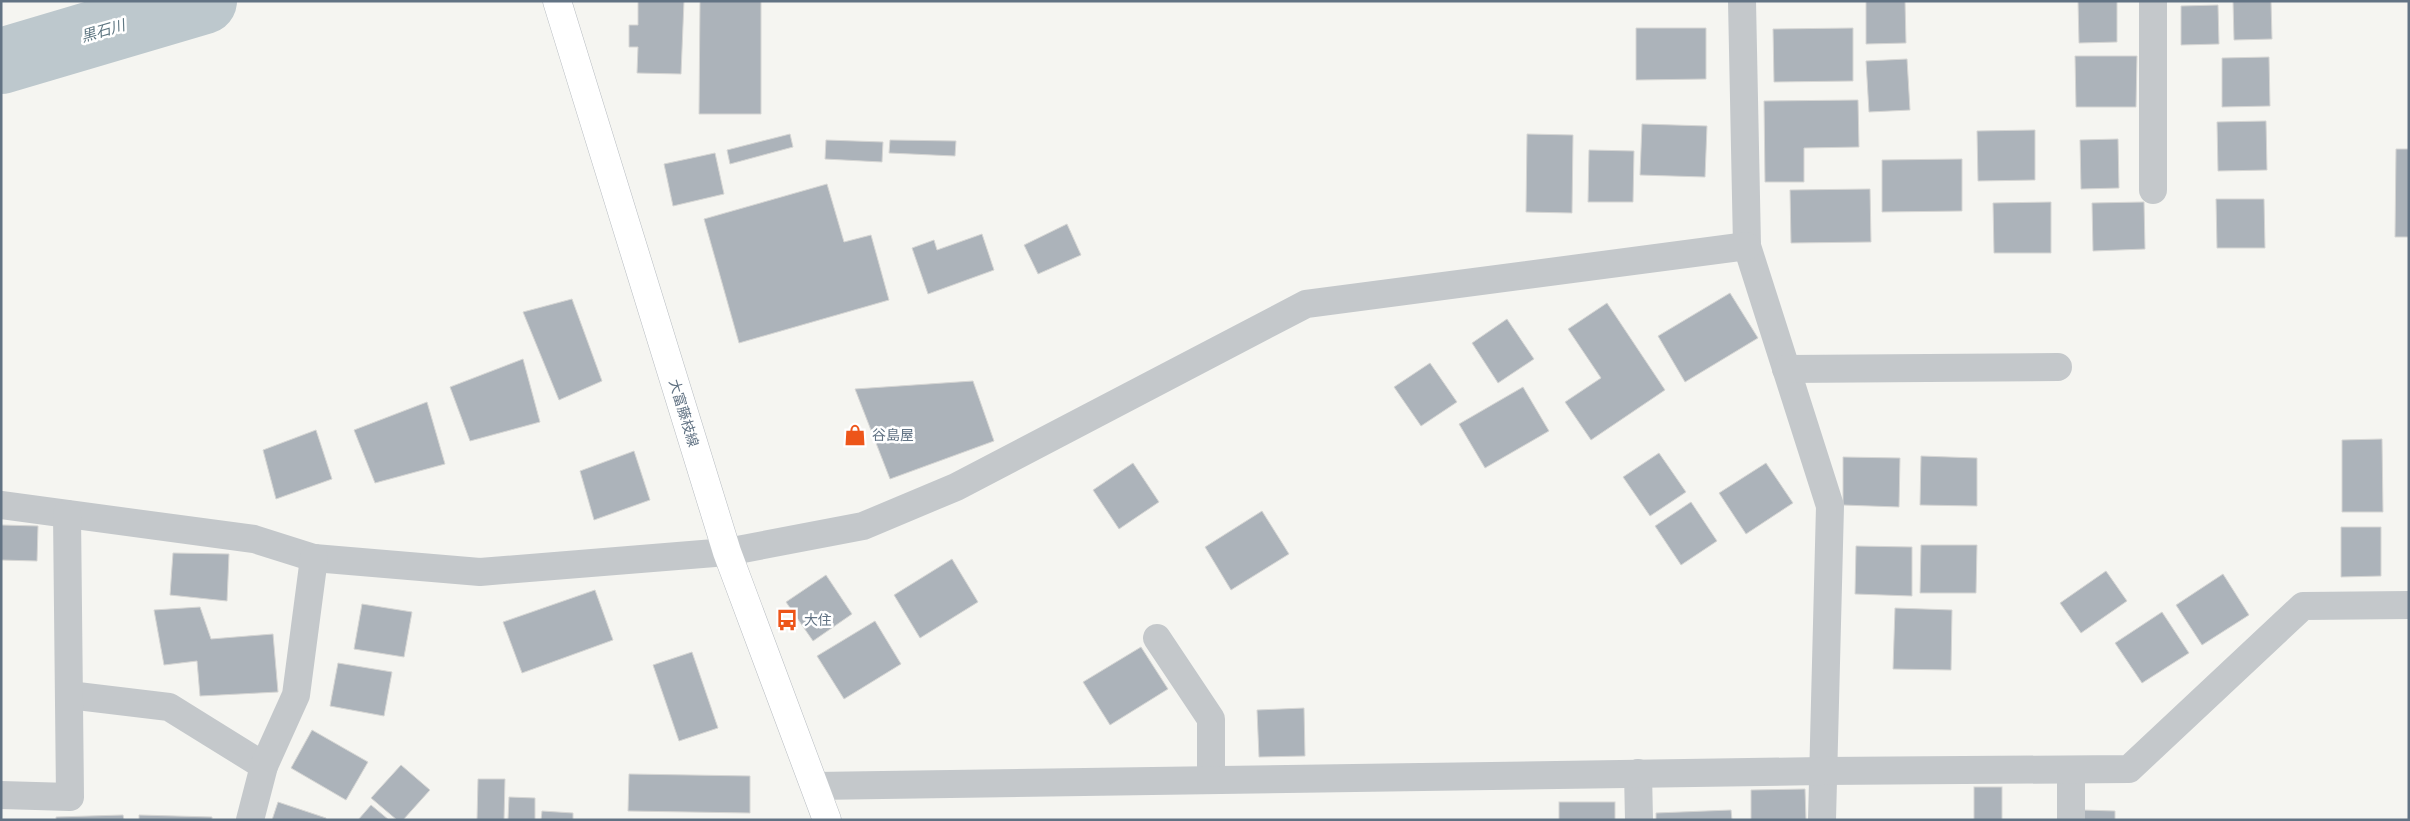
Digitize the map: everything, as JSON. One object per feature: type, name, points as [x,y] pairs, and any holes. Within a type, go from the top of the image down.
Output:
[{"type":"main road","name":"大富藤枝線","points":[[557,1],[727,552],[827,820]]},
{"type":"street","points":[[1742,1],[1746,246],[1830,506],[1822,820]]},
{"type":"street","points":[[2152,1],[2154,190]]},
{"type":"street","points":[[1,505],[254,539],[314,558],[480,572],[727,552],[863,526],[931,498],[1306,304],[1746,246]]},
{"type":"street","points":[[1786,369],[2058,367]]},
{"type":"street","points":[[1,795],[70,797],[67,514]]},
{"type":"street","points":[[250,820],[264,766],[296,695],[314,558]]},
{"type":"street","points":[[815,786],[1638,773],[2129,770],[2303,606],[2409,605]]},
{"type":"street","points":[[1156,638],[1211,720],[1211,780]]},
{"type":"street","points":[[69,696],[169,707],[264,766]]},
{"type":"street","points":[[2071,770],[2071,820]]},
{"type":"street","points":[[1638,773],[1639,820]]},
{"type":"building","points":[[638,1],[684,1],[681,74],[637,73],[638,47],[629,47],[629,25],[638,25]]},
{"type":"building","points":[[700,1],[761,1],[761,114],[699,114]]},
{"type":"building","points":[[1866,1],[1905,1],[1906,43],[1866,44]]},
{"type":"building","points":[[2078,1],[2117,1],[2117,42],[2079,43]]},
{"type":"building","points":[[2233,1],[2271,1],[2272,39],[2234,40]]},
{"type":"building","points":[[2218,5],[2219,44],[2181,45],[2181,6]]},
{"type":"building","points":[[1636,28],[1706,28],[1706,79],[1636,80]]},
{"type":"building","points":[[1853,28],[1853,81],[1774,82],[1773,29]]},
{"type":"building","points":[[2075,56],[2137,56],[2136,107],[2076,107]]},
{"type":"building","points":[[2269,57],[2270,106],[2222,107],[2222,58]]},
{"type":"building","points":[[1907,59],[1910,110],[1869,112],[1866,61]]},
{"type":"building","points":[[1858,100],[1859,147],[1804,148],[1804,182],[1765,182],[1764,101]]},
{"type":"building","points":[[2266,121],[2267,170],[2218,171],[2217,122]]},
{"type":"building","points":[[1642,124],[1707,126],[1705,177],[1640,175]]},
{"type":"building","points":[[2035,130],[2035,180],[1978,181],[1977,131]]},
{"type":"building","points":[[790,134],[793,147],[730,164],[727,150]]},
{"type":"building","points":[[1527,134],[1573,135],[1572,213],[1526,212]]},
{"type":"building","points":[[2118,139],[2119,188],[2081,189],[2080,140]]},
{"type":"building","points":[[826,140],[883,142],[882,162],[825,159]]},
{"type":"building","points":[[890,140],[956,141],[955,156],[889,153]]},
{"type":"building","points":[[2396,149],[2409,149],[2409,237],[2395,237]]},
{"type":"building","points":[[1589,150],[1634,151],[1633,202],[1588,202]]},
{"type":"building","points":[[715,153],[724,194],[673,206],[664,164]]},
{"type":"building","points":[[1962,159],[1962,211],[1882,212],[1882,160]]},
{"type":"building","points":[[827,184],[844,242],[871,235],[889,300],[739,343],[704,219]]},
{"type":"building","points":[[1870,189],[1871,242],[1791,243],[1790,190]]},
{"type":"building","points":[[2216,199],[2264,199],[2265,248],[2217,248]]},
{"type":"building","points":[[2051,202],[2051,253],[1994,253],[1993,203]]},
{"type":"building","points":[[2144,202],[2145,249],[2093,251],[2092,203]]},
{"type":"building","points":[[1067,224],[1081,255],[1038,274],[1024,245]]},
{"type":"building","points":[[982,234],[994,270],[928,294],[912,248],[934,240],[937,250]]},
{"type":"building","points":[[1730,293],[1758,338],[1685,382],[1658,336]]},
{"type":"building","points":[[572,299],[602,381],[559,400],[523,312]]},
{"type":"building","points":[[1607,303],[1665,390],[1591,440],[1565,402],[1601,378],[1568,329]]},
{"type":"building","points":[[1507,319],[1534,359],[1498,383],[1472,343]]},
{"type":"building","points":[[523,359],[540,422],[470,441],[450,387]]},
{"type":"building","points":[[1430,363],[1457,402],[1421,426],[1394,387]]},
{"type":"building","points":[[973,381],[994,441],[890,479],[855,389]]},
{"type":"building","points":[[1523,387],[1549,431],[1485,468],[1459,424]]},
{"type":"building","points":[[427,402],[445,464],[375,483],[354,430]]},
{"type":"building","points":[[316,430],[332,479],[276,499],[263,450]]},
{"type":"building","points":[[2382,439],[2383,512],[2342,512],[2342,440]]},
{"type":"building","points":[[634,451],[650,500],[594,520],[580,471]]},
{"type":"building","points":[[1659,453],[1686,492],[1650,516],[1623,477]]},
{"type":"building","points":[[1921,456],[1977,458],[1977,506],[1920,505]]},
{"type":"building","points":[[1843,457],[1900,458],[1899,507],[1843,505]]},
{"type":"building","points":[[1133,463],[1159,502],[1119,529],[1093,490]]},
{"type":"building","points":[[1766,463],[1793,503],[1746,534],[1719,493]]},
{"type":"building","points":[[1691,502],[1717,541],[1681,565],[1655,526]]},
{"type":"building","points":[[1262,511],[1289,554],[1231,590],[1205,547]]},
{"type":"building","points":[[1,525],[38,526],[37,561],[1,560]]},
{"type":"building","points":[[2341,527],[2381,527],[2381,576],[2341,577]]},
{"type":"building","points":[[1921,545],[1977,545],[1976,593],[1920,593]]},
{"type":"building","points":[[1856,546],[1912,547],[1912,596],[1855,594]]},
{"type":"building","points":[[173,553],[229,554],[227,601],[170,595]]},
{"type":"building","points":[[952,559],[978,602],[920,638],[894,595]]},
{"type":"building","points":[[2106,571],[2127,601],[2081,633],[2060,603]]},
{"type":"building","points":[[2223,574],[2249,615],[2202,645],[2176,605]]},
{"type":"building","points":[[826,575],[852,614],[813,641],[786,602]]},
{"type":"building","points":[[595,590],[613,640],[522,673],[503,622]]},
{"type":"building","points":[[362,604],[412,612],[404,657],[354,649]]},
{"type":"building","points":[[200,607],[211,639],[273,634],[278,692],[200,696],[197,661],[164,665],[154,610]]},
{"type":"building","points":[[1895,608],[1952,610],[1951,670],[1893,669]]},
{"type":"building","points":[[2162,612],[2189,653],[2142,683],[2115,643]]},
{"type":"building","points":[[875,621],[901,664],[844,699],[817,656]]},
{"type":"building","points":[[1141,647],[1168,689],[1110,725],[1083,682]]},
{"type":"building","points":[[692,652],[718,728],[679,741],[653,665]]},
{"type":"building","points":[[338,663],[392,672],[384,716],[330,706]]},
{"type":"building","points":[[1304,708],[1305,756],[1259,757],[1257,710]]},
{"type":"building","points":[[312,730],[368,762],[346,800],[291,768]]},
{"type":"building","points":[[401,765],[430,790],[403,820],[397,820],[371,798]]},
{"type":"building","points":[[629,774],[750,776],[750,813],[628,811]]},
{"type":"building","points":[[478,779],[505,779],[504,820],[477,820]]},
{"type":"building","points":[[1974,787],[2002,787],[2002,820],[1974,820]]},
{"type":"building","points":[[1805,789],[1806,820],[1751,820],[1751,790]]},
{"type":"building","points":[[509,797],[535,798],[535,820],[508,820]]},
{"type":"building","points":[[278,802],[326,818],[326,820],[272,820]]},
{"type":"building","points":[[1559,802],[1615,802],[1615,820],[1559,820]]},
{"type":"building","points":[[371,805],[389,820],[358,820]]},
{"type":"building","points":[[1731,810],[1732,820],[1656,820],[1656,813]]},
{"type":"building","points":[[2082,810],[2115,811],[2115,820],[2082,820]]},
{"type":"building","points":[[542,811],[573,813],[573,820],[541,820]]},
{"type":"building","points":[[123,815],[124,820],[56,820],[56,817]]},
{"type":"building","points":[[139,815],[212,817],[212,820],[139,820]]},
{"type":"waterway","name":"黒石川","points":[[1,61],[204,1]]},
{"type":"place","name":"谷島屋","points":[[855,435]]},
{"type":"place","name":"大住","points":[[787,620]]}]
